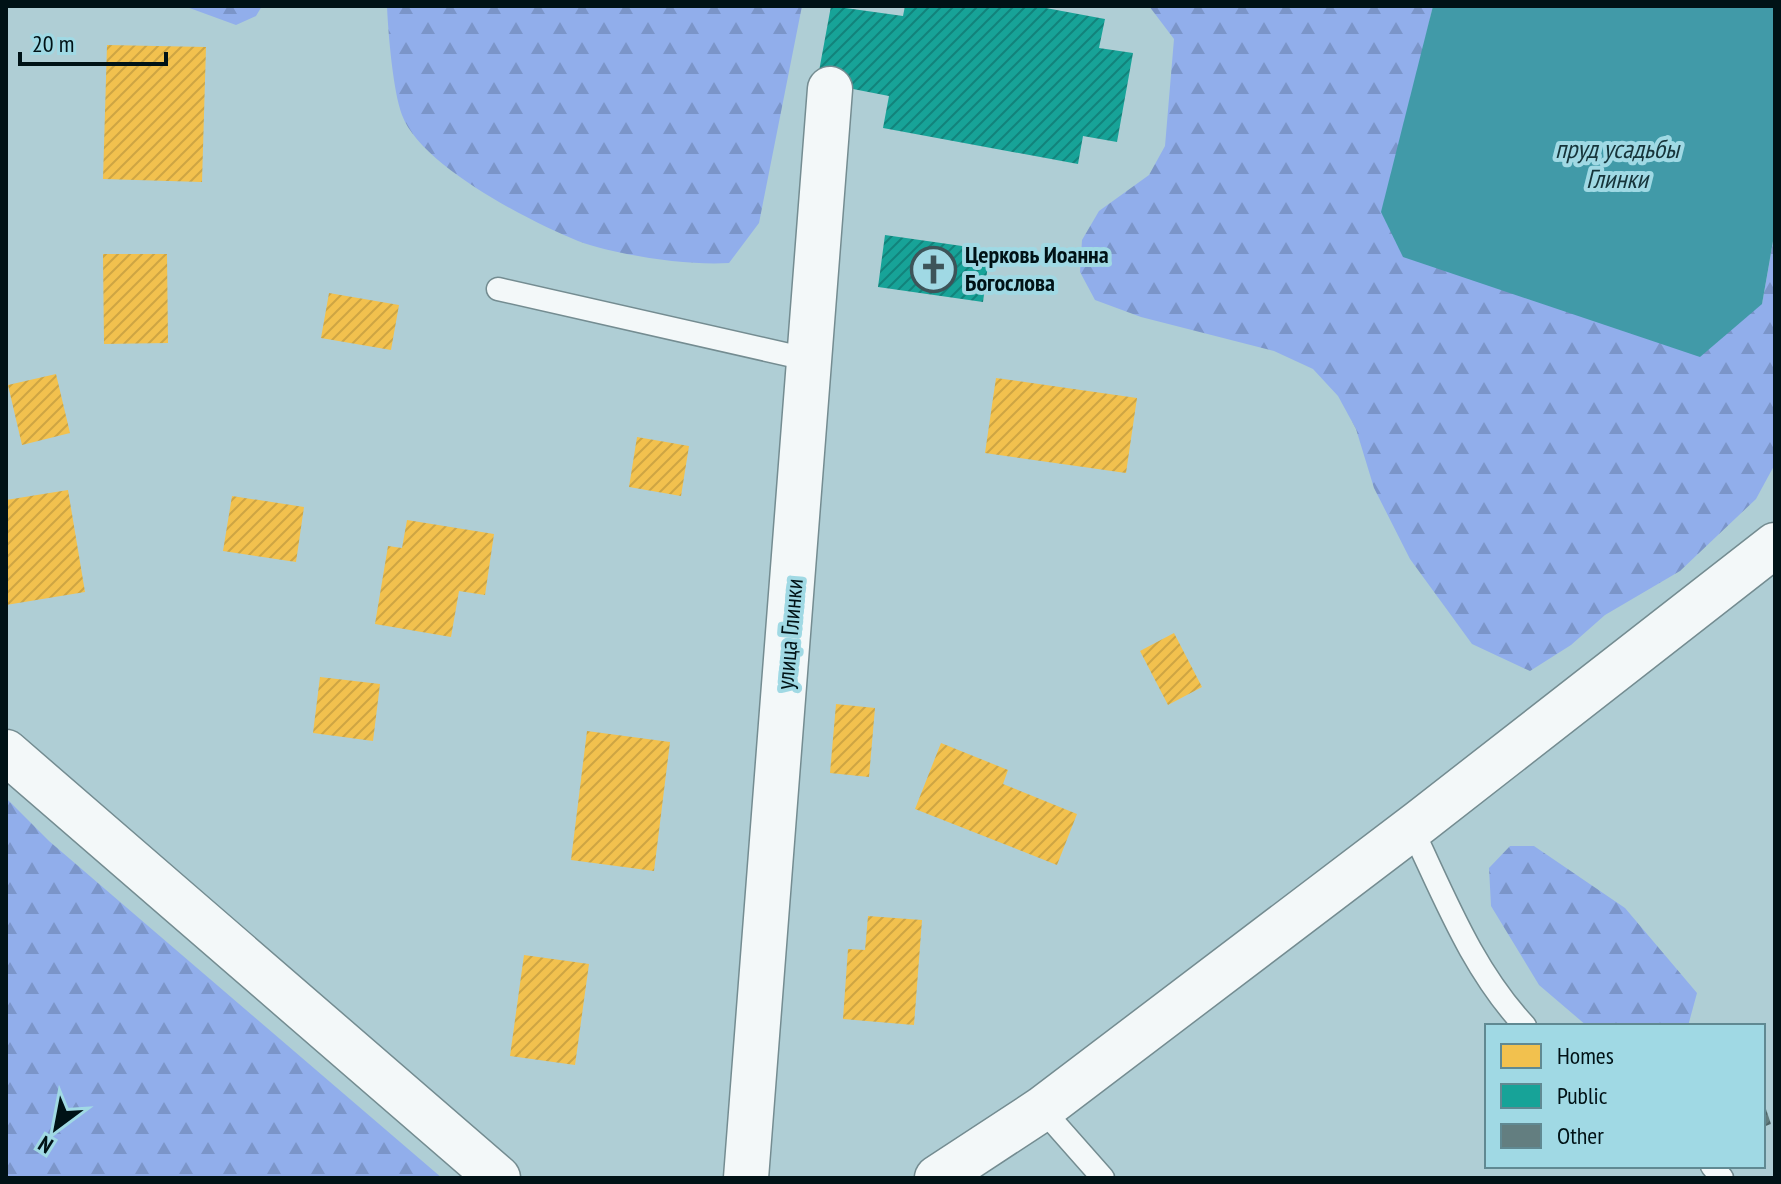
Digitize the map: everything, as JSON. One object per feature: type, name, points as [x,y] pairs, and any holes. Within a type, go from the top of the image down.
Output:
[{"type":"street","name":"улица Глинки","points":[[746,1178],[830,89]]},
{"type":"street","points":[[937,1178],[1042,1109],[1412,829],[1775,545]]},
{"type":"street","points":[[6,752],[498,1178]]},
{"type":"lane","points":[[498,289],[811,360]]},
{"type":"lane","points":[[1412,829],[1471,954],[1499,999],[1523,1024]]},
{"type":"lane","points":[[1042,1109],[1103,1178]]},
{"type":"green space","points":[[184,6],[262,6],[256,16],[236,25]]},
{"type":"green space","points":[[387,6],[802,6],[759,223],[729,263],[693,263],[594,246],[557,232],[506,206],[453,172],[413,134],[402,115],[396,92]]},
{"type":"green space","points":[[1149,6],[1433,6],[1417,74],[1762,304],[1775,230],[1775,464],[1756,499],[1680,571],[1605,615],[1571,645],[1530,671],[1472,644],[1410,559],[1374,488],[1356,429],[1338,396],[1313,369],[1274,351],[1141,317],[1095,300],[1080,272],[1082,240],[1099,211],[1149,175],[1165,146],[1174,39]]},
{"type":"green space","points":[[6,798],[49,841],[442,1178],[6,1178]]},
{"type":"green space","points":[[1510,846],[1534,846],[1625,908],[1697,993],[1689,1024],[1585,1024],[1539,985],[1491,906],[1489,868]]},
{"type":"water","name":"пруд усадьбы Глинки","points":[[1433,6],[1775,6],[1775,230],[1762,304],[1700,357],[1403,257],[1381,212]]},
{"type":"building: Homes","points":[[107,45],[206,47],[202,182],[103,179]]},
{"type":"building: Homes","points":[[103,254],[167,254],[168,343],[104,344]]},
{"type":"building: Homes","points":[[329,293],[399,305],[391,350],[321,338]]},
{"type":"building: Homes","points":[[56,374],[70,433],[22,445],[8,385]]},
{"type":"building: Homes","points":[[996,378],[1137,398],[1126,473],[985,453]]},
{"type":"building: Homes","points":[[637,437],[689,446],[681,496],[629,487]]},
{"type":"building: Homes","points":[[68,490],[85,592],[6,605],[6,500]]},
{"type":"building: Homes","points":[[232,496],[304,507],[296,562],[223,551]]},
{"type":"building: Homes","points":[[407,520],[494,534],[485,595],[459,591],[451,637],[375,624],[388,546],[402,548]]},
{"type":"building: Homes","points":[[1174,633],[1202,687],[1168,705],[1140,651]]},
{"type":"building: Homes","points":[[320,677],[380,684],[373,741],[313,733]]},
{"type":"building: Homes","points":[[836,704],[875,708],[869,777],[830,773]]},
{"type":"building: Homes","points":[[587,731],[670,742],[654,871],[571,860]]},
{"type":"building: Homes","points":[[941,743],[1008,770],[1003,784],[1077,814],[1057,865],[915,809]]},
{"type":"building: Homes","points":[[868,916],[922,920],[914,1025],[843,1019],[848,949],[865,950]]},
{"type":"building: Homes","points":[[524,955],[589,964],[575,1065],[510,1056]]},
{"type":"building: Public","points":[[831,6],[903,16],[905,6],[1035,6],[1105,19],[1099,48],[1133,53],[1117,142],[1083,136],[1078,164],[883,128],[889,96],[817,82]]},
{"type":"building: Public","name":"Церковь Иоанна Богослова","points":[[885,235],[990,250],[983,302],[878,287]]},
{"type":"building: Other","points":[[1765,1106],[1771,1124],[1765,1126]]},
{"type":"place","name":"Церковь Иоанна Богослова","points":[[934,269]]}]
